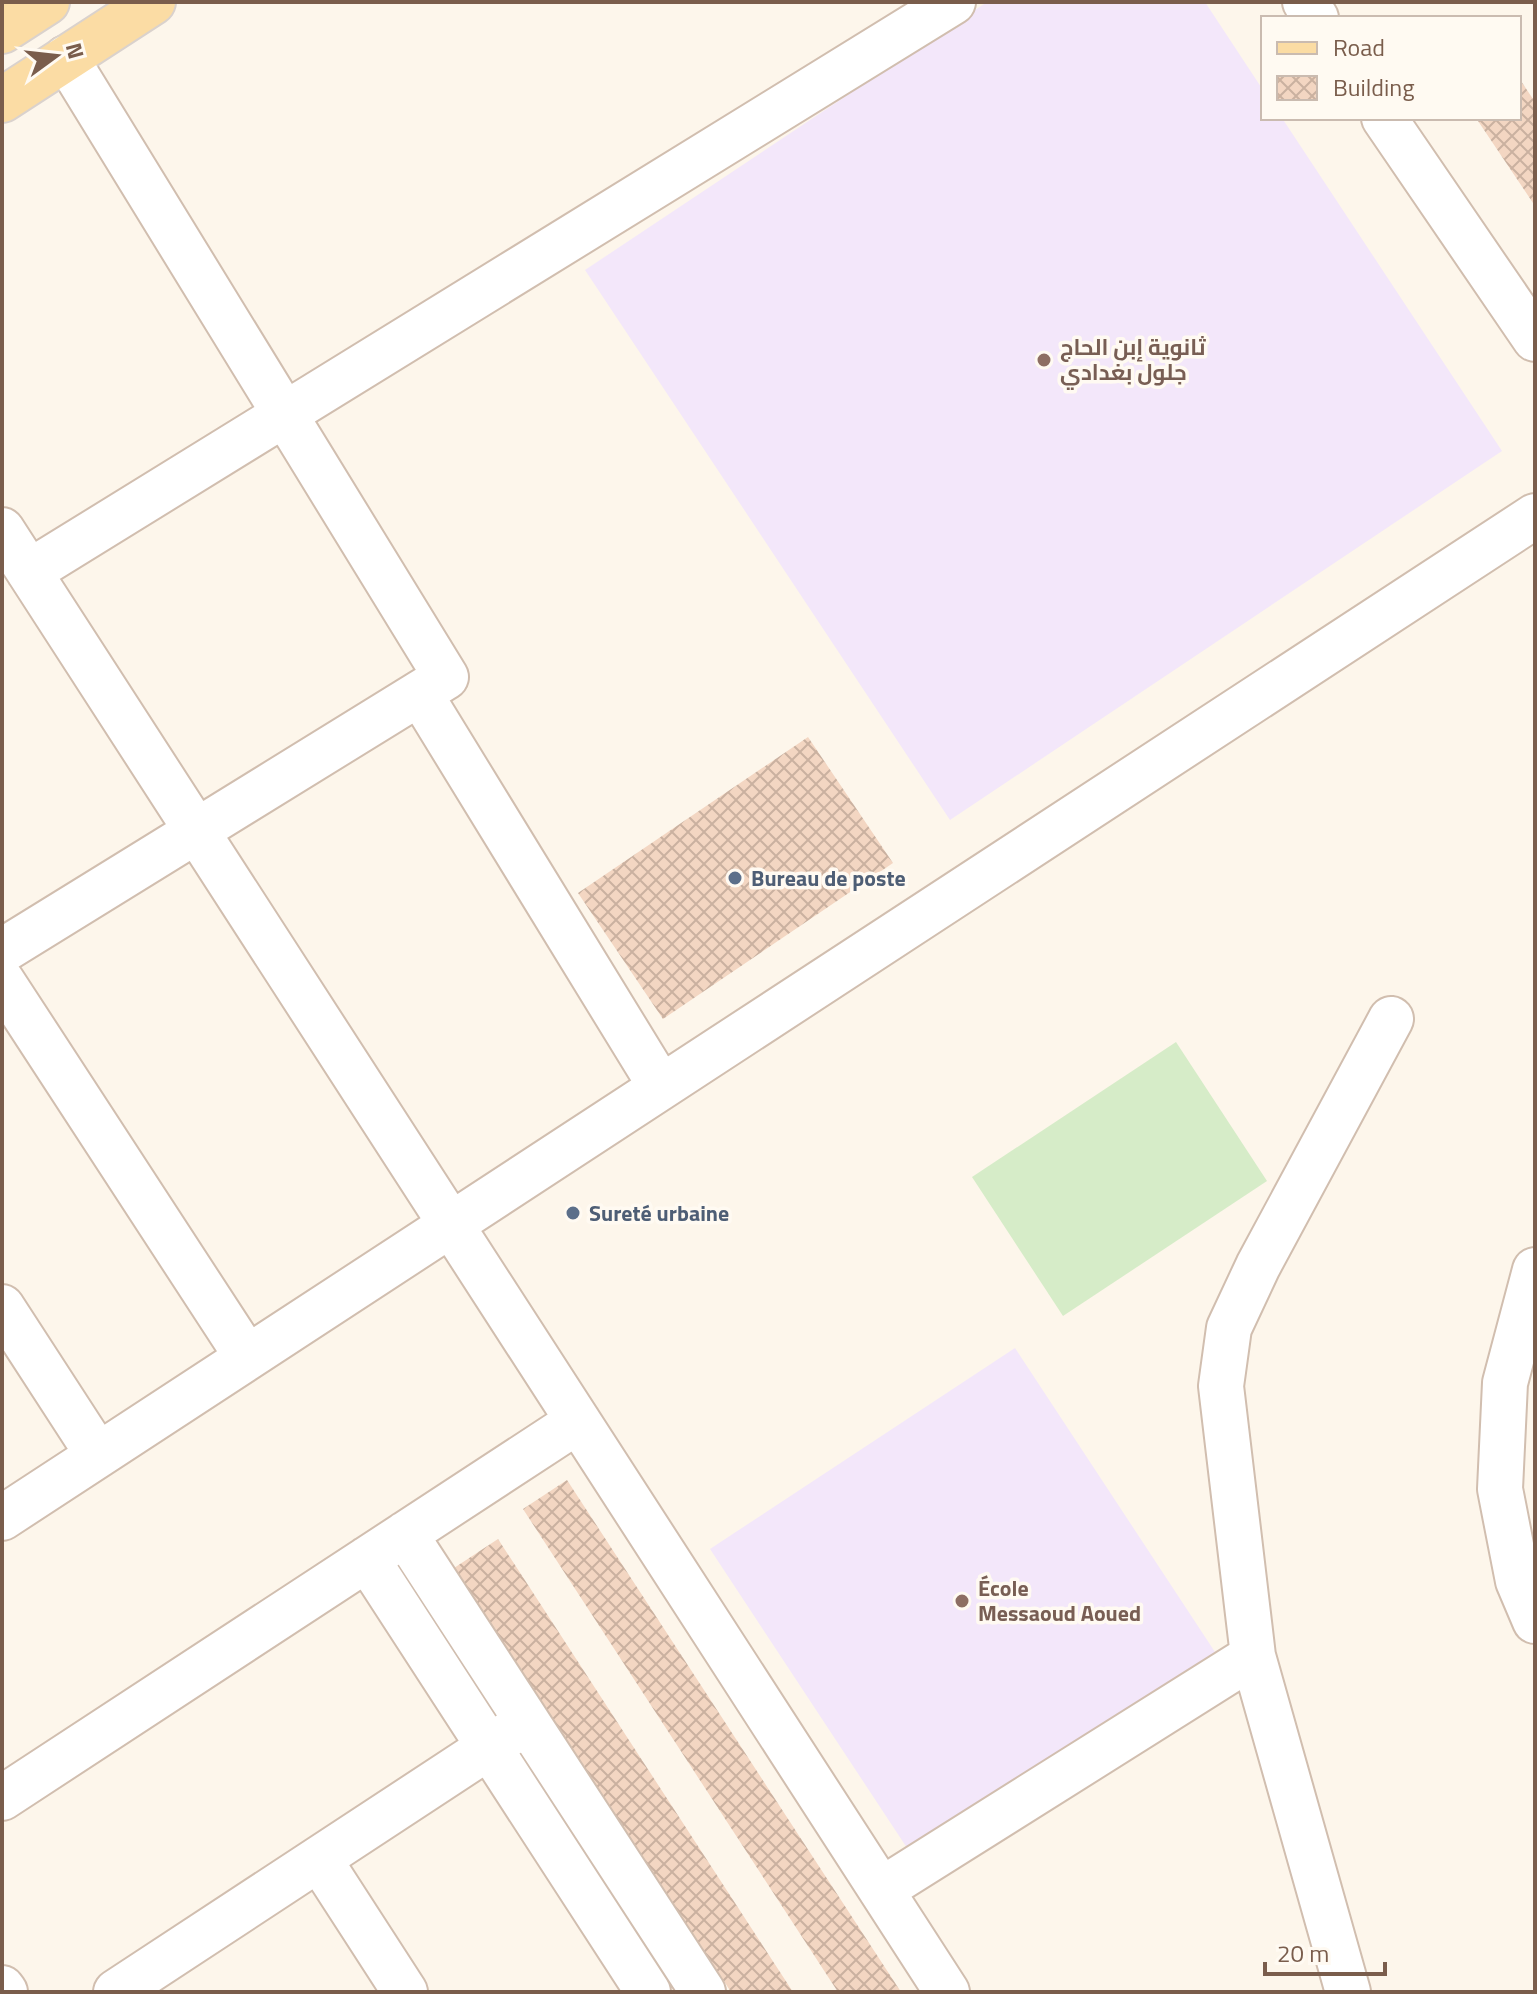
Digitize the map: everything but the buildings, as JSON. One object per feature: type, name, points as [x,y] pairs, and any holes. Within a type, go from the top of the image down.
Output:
[{"type":"main road","points":[[2,31],[47,2]]},
{"type":"main road","points":[[2,100],[153,2]]},
{"type":"street","points":[[29,572],[953,2]]},
{"type":"street","points":[[2,951],[446,677],[66,58]]},
{"type":"street","points":[[1385,120],[1535,339]]},
{"type":"street","points":[[2,1518],[1535,516]]},
{"type":"street","points":[[2,530],[947,1992]]},
{"type":"street","points":[[420,694],[661,1087]]},
{"type":"street","points":[[2,981],[247,1357]]},
{"type":"street","points":[[1348,1992],[1253,1656],[1221,1386],[1229,1328],[1258,1266],[1391,1019]]},
{"type":"street","points":[[1535,1270],[1505,1383],[1500,1489],[1518,1581],[1535,1621]]},
{"type":"street","points":[[2,1307],[98,1455]]},
{"type":"street","points":[[2,1798],[578,1421]]},
{"type":"street","points":[[405,1534],[703,1992]]},
{"type":"street","points":[[367,1559],[648,1992]]},
{"type":"street","points":[[881,1890],[1253,1656]]},
{"type":"street","points":[[116,1992],[527,1722]]},
{"type":"street","points":[[319,1859],[405,1992]]},
{"type":"shaded area","name":"ثانوية إبن الحاج جلول بغدادي","points":[[987,2],[1205,2],[1261,87],[1261,120],[1283,120],[1502,451],[950,820],[585,270]]},
{"type":"shaded area","name":"École Messaoud Aoued","points":[[1015,1348],[1215,1652],[911,1854],[710,1549]]},
{"type":"green space","points":[[1176,1042],[1267,1181],[1063,1316],[972,1177]]},
{"type":"place","name":"ثانوية إبن الحاج جلول بغدادي","points":[[1044,360]]},
{"type":"place","name":"Bureau de poste","points":[[735,878]]},
{"type":"place","name":"Sureté urbaine","points":[[573,1213]]},
{"type":"place","name":"École Messaoud Aoued","points":[[962,1601]]}]
